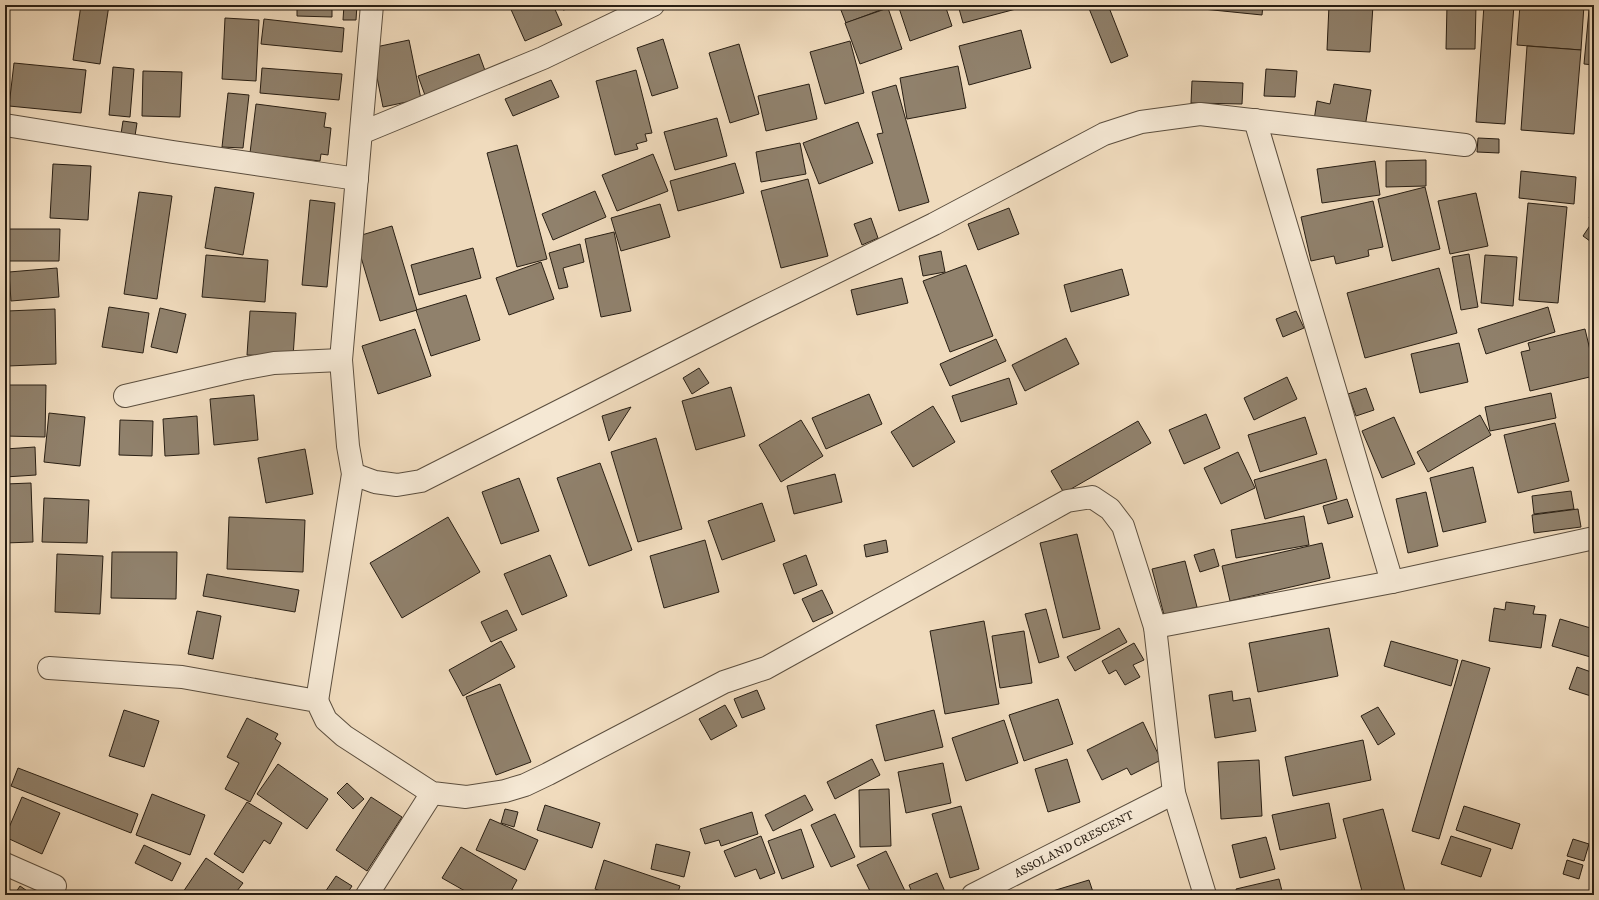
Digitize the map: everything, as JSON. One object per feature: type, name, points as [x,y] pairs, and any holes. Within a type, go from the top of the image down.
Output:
[{"type":"street","points":[[372,5],[341,360],[348,446],[353,474],[317,700],[326,720],[344,736],[432,793],[466,797],[505,791],[525,785],[724,682],[766,668],[1067,501],[1092,498],[1110,509],[1123,526],[1155,627],[1174,793],[1205,895]]},
{"type":"street","points":[[361,134],[543,58],[653,5]]},
{"type":"street","points":[[353,474],[375,482],[397,486],[421,481],[753,313],[934,224],[1104,134],[1141,122],[1200,114],[1465,145]]},
{"type":"street","points":[[1255,120],[1392,582]]},
{"type":"street","points":[[5,125],[173,152],[357,179]]},
{"type":"street","points":[[125,396],[241,369],[274,363],[341,360]]},
{"type":"street","points":[[1155,627],[1392,582],[1594,538]]},
{"type":"street","points":[[49,668],[182,677],[317,700]]},
{"type":"street","points":[[366,895],[432,793]]},
{"type":"street","name":"ASSOLAND CRESCENT","points":[[973,895],[1174,793]]},
{"type":"street","points":[[5,864],[56,886]]},
{"type":"building","points":[[81,5],[109,5],[100,64],[73,60]]},
{"type":"building","points":[[297,5],[332,5],[332,17],[297,16]]},
{"type":"building","points":[[344,5],[357,5],[356,20],[343,20]]},
{"type":"building","points":[[509,5],[553,5],[562,25],[525,41]]},
{"type":"building","points":[[562,5],[589,5],[563,10]]},
{"type":"building","points":[[839,5],[891,5],[891,6],[846,23]]},
{"type":"building","points":[[898,5],[945,5],[952,26],[910,41]]},
{"type":"building","points":[[958,5],[1015,5],[1016,9],[963,23]]},
{"type":"building","points":[[1108,5],[1128,56],[1111,63],[1088,6]]},
{"type":"building","points":[[1204,5],[1263,5],[1262,15],[1203,9]]},
{"type":"building","points":[[1326,5],[1326,8],[1303,6]]},
{"type":"building","points":[[1329,5],[1373,5],[1370,52],[1327,50]]},
{"type":"building","points":[[1447,5],[1476,5],[1475,49],[1446,49]]},
{"type":"building","points":[[1484,5],[1514,5],[1505,124],[1476,122]]},
{"type":"building","points":[[1520,5],[1584,5],[1581,50],[1517,45]]},
{"type":"building","points":[[888,8],[902,49],[860,64],[845,23]]},
{"type":"building","points":[[1589,10],[1594,10],[1594,65],[1584,64]]},
{"type":"building","points":[[225,18],[259,20],[256,81],[222,79]]},
{"type":"building","points":[[264,19],[344,28],[342,52],[261,44]]},
{"type":"building","points":[[1021,30],[1031,68],[969,85],[959,46]]},
{"type":"building","points":[[663,39],[678,88],[652,96],[637,48]]},
{"type":"building","points":[[409,40],[421,99],[383,107],[371,48]]},
{"type":"building","points":[[850,41],[864,93],[825,104],[810,52]]},
{"type":"building","points":[[739,44],[759,114],[730,123],[709,53]]},
{"type":"building","points":[[1527,46],[1581,50],[1574,134],[1521,130]]},
{"type":"building","points":[[479,54],[487,76],[426,98],[418,76]]},
{"type":"building","points":[[14,63],[86,70],[81,113],[9,106]]},
{"type":"building","points":[[958,66],[966,108],[907,119],[900,78]]},
{"type":"building","points":[[113,67],[134,69],[130,117],[109,115]]},
{"type":"building","points":[[262,68],[342,74],[339,100],[260,93]]},
{"type":"building","points":[[1266,69],[1297,71],[1295,97],[1264,96]]},
{"type":"building","points":[[636,70],[652,133],[645,134],[647,141],[636,144],[638,149],[615,155],[596,81]]},
{"type":"building","points":[[143,71],[182,72],[180,117],[142,116]]},
{"type":"building","points":[[551,80],[559,97],[513,116],[505,99]]},
{"type":"building","points":[[1192,81],[1243,83],[1242,104],[1191,103]]},
{"type":"building","points":[[809,84],[817,119],[766,131],[758,96]]},
{"type":"building","points":[[1334,84],[1371,90],[1365,127],[1314,120],[1317,101],[1330,104]]},
{"type":"building","points":[[896,85],[929,202],[899,211],[877,134],[883,133],[872,92]]},
{"type":"building","points":[[228,93],[249,95],[243,148],[222,147]]},
{"type":"building","points":[[256,104],[326,113],[324,127],[331,128],[328,155],[321,154],[320,161],[250,153]]},
{"type":"building","points":[[717,118],[727,156],[675,170],[664,132]]},
{"type":"building","points":[[123,121],[137,123],[135,136],[121,134]]},
{"type":"building","points":[[858,122],[873,163],[819,184],[803,143]]},
{"type":"building","points":[[1478,138],[1499,139],[1499,153],[1477,152]]},
{"type":"building","points":[[800,143],[806,174],[761,182],[756,152]]},
{"type":"building","points":[[517,145],[547,259],[517,267],[487,153]]},
{"type":"building","points":[[653,154],[668,191],[617,211],[602,175]]},
{"type":"building","points":[[1426,160],[1426,186],[1386,187],[1386,161]]},
{"type":"building","points":[[1375,161],[1380,195],[1322,203],[1317,169]]},
{"type":"building","points":[[735,163],[744,193],[678,211],[670,181]]},
{"type":"building","points":[[53,164],[91,166],[88,220],[50,218]]},
{"type":"building","points":[[1521,171],[1576,177],[1574,204],[1519,198]]},
{"type":"building","points":[[808,179],[828,256],[781,268],[761,191]]},
{"type":"building","points":[[215,187],[254,193],[243,255],[205,248]]},
{"type":"building","points":[[1425,187],[1440,249],[1392,261],[1378,199]]},
{"type":"building","points":[[595,191],[606,217],[553,240],[542,214]]},
{"type":"building","points":[[139,192],[172,196],[157,299],[124,294]]},
{"type":"building","points":[[1476,193],[1488,246],[1450,254],[1438,201]]},
{"type":"building","points":[[310,200],[335,203],[327,287],[302,285]]},
{"type":"building","points":[[1373,201],[1383,247],[1368,250],[1369,256],[1336,264],[1334,256],[1311,261],[1301,217]]},
{"type":"building","points":[[1528,203],[1567,207],[1558,303],[1519,300]]},
{"type":"building","points":[[660,204],[670,237],[621,251],[611,218]]},
{"type":"building","points":[[1009,208],[1019,234],[978,250],[968,224]]},
{"type":"building","points":[[1594,211],[1594,244],[1583,236],[1593,221],[1589,218]]},
{"type":"building","points":[[871,218],[878,238],[862,245],[854,224]]},
{"type":"building","points":[[392,226],[417,310],[380,321],[355,237]]},
{"type":"building","points":[[5,229],[60,229],[59,261],[5,261]]},
{"type":"building","points":[[614,232],[631,311],[601,317],[585,239]]},
{"type":"building","points":[[580,244],[584,262],[563,268],[568,287],[559,289],[549,253]]},
{"type":"building","points":[[473,248],[481,278],[419,295],[411,265]]},
{"type":"building","points":[[941,251],[945,272],[923,276],[919,256]]},
{"type":"building","points":[[1469,254],[1478,307],[1461,310],[1452,257]]},
{"type":"building","points":[[206,255],[268,260],[265,302],[202,297]]},
{"type":"building","points":[[1485,255],[1517,257],[1513,306],[1481,303]]},
{"type":"building","points":[[541,262],[554,299],[509,315],[496,278]]},
{"type":"building","points":[[966,265],[993,336],[950,352],[923,281]]},
{"type":"building","points":[[57,268],[59,297],[11,301],[9,272]]},
{"type":"building","points":[[1439,268],[1457,333],[1365,358],[1347,293]]},
{"type":"building","points":[[1122,269],[1129,295],[1071,312],[1064,285]]},
{"type":"building","points":[[902,278],[908,303],[857,315],[851,290]]},
{"type":"building","points":[[466,295],[480,340],[431,356],[416,310]]},
{"type":"building","points":[[109,307],[149,313],[143,353],[102,347]]},
{"type":"building","points":[[1548,307],[1555,332],[1486,354],[1478,329]]},
{"type":"building","points":[[160,308],[186,314],[177,353],[151,347]]},
{"type":"building","points":[[55,309],[56,364],[8,366],[7,311]]},
{"type":"building","points":[[250,311],[296,313],[293,357],[247,355]]},
{"type":"building","points":[[1296,311],[1304,328],[1283,337],[1276,319]]},
{"type":"building","points":[[415,329],[431,376],[378,394],[362,346]]},
{"type":"building","points":[[1585,329],[1594,367],[1594,376],[1530,391],[1521,352],[1530,350],[1528,343]]},
{"type":"building","points":[[1066,338],[1079,364],[1025,391],[1012,365]]},
{"type":"building","points":[[996,339],[1006,361],[950,386],[940,364]]},
{"type":"building","points":[[1459,343],[1468,382],[1420,393],[1411,354]]},
{"type":"building","points":[[699,368],[709,383],[692,394],[683,378]]},
{"type":"building","points":[[1287,377],[1297,399],[1254,420],[1244,398]]},
{"type":"building","points":[[1009,378],[1017,404],[961,422],[952,396]]},
{"type":"building","points":[[6,385],[46,385],[45,437],[5,436]]},
{"type":"building","points":[[731,387],[745,436],[696,450],[682,401]]},
{"type":"building","points":[[1366,388],[1374,410],[1356,416],[1348,394]]},
{"type":"building","points":[[1551,393],[1556,418],[1490,431],[1485,407]]},
{"type":"building","points":[[869,394],[882,424],[826,449],[812,418]]},
{"type":"building","points":[[254,395],[258,440],[214,445],[210,399]]},
{"type":"building","points":[[933,406],[955,442],[913,467],[891,432]]},
{"type":"building","points":[[631,407],[609,441],[602,416]]},
{"type":"building","points":[[49,413],[85,417],[80,466],[44,462]]},
{"type":"building","points":[[1206,414],[1220,448],[1184,464],[1169,430]]},
{"type":"building","points":[[1480,415],[1491,435],[1428,472],[1417,452]]},
{"type":"building","points":[[197,416],[199,454],[165,456],[163,419]]},
{"type":"building","points":[[1305,417],[1317,454],[1260,472],[1248,435]]},
{"type":"building","points":[[1394,417],[1415,464],[1382,478],[1362,431]]},
{"type":"building","points":[[120,420],[153,421],[152,456],[119,455]]},
{"type":"building","points":[[801,420],[823,456],[781,482],[759,445]]},
{"type":"building","points":[[1138,421],[1151,443],[1064,493],[1051,471]]},
{"type":"building","points":[[1555,423],[1569,481],[1518,493],[1504,435]]},
{"type":"building","points":[[656,438],[682,529],[638,542],[611,452]]},
{"type":"building","points":[[35,447],[36,475],[5,477],[5,449]]},
{"type":"building","points":[[305,449],[313,494],[266,503],[258,458]]},
{"type":"building","points":[[1238,452],[1255,488],[1221,504],[1204,468]]},
{"type":"building","points":[[1326,459],[1337,499],[1265,519],[1254,480]]},
{"type":"building","points":[[600,463],[632,550],[589,566],[557,478]]},
{"type":"building","points":[[1473,467],[1486,522],[1443,532],[1430,478]]},
{"type":"building","points":[[835,474],[842,502],[794,514],[787,486]]},
{"type":"building","points":[[519,478],[539,531],[501,544],[482,492]]},
{"type":"building","points":[[31,483],[33,542],[5,543],[5,484]]},
{"type":"building","points":[[1571,491],[1574,509],[1534,514],[1532,496]]},
{"type":"building","points":[[1426,492],[1438,546],[1408,553],[1396,499]]},
{"type":"building","points":[[44,498],[89,500],[87,543],[42,542]]},
{"type":"building","points":[[1347,499],[1353,517],[1328,524],[1323,506]]},
{"type":"building","points":[[762,503],[775,541],[722,560],[708,521]]},
{"type":"building","points":[[1578,509],[1581,527],[1534,533],[1532,515]]},
{"type":"building","points":[[1304,516],[1309,545],[1236,558],[1231,530]]},
{"type":"building","points":[[229,517],[305,520],[303,572],[227,569]]},
{"type":"building","points":[[448,517],[480,572],[402,618],[370,563]]},
{"type":"building","points":[[1077,534],[1100,629],[1063,638],[1040,543]]},
{"type":"building","points":[[705,540],[719,592],[664,608],[650,556]]},
{"type":"building","points":[[886,540],[888,552],[866,557],[864,545]]},
{"type":"building","points":[[1322,543],[1330,578],[1230,601],[1222,566]]},
{"type":"building","points":[[1214,549],[1219,566],[1200,572],[1194,555]]},
{"type":"building","points":[[112,552],[177,552],[176,599],[111,598]]},
{"type":"building","points":[[57,554],[103,556],[100,614],[55,612]]},
{"type":"building","points":[[550,555],[567,596],[522,615],[504,574]]},
{"type":"building","points":[[806,555],[817,585],[794,594],[783,564]]},
{"type":"building","points":[[1185,561],[1197,607],[1164,615],[1152,569]]},
{"type":"building","points":[[207,574],[299,590],[295,612],[203,596]]},
{"type":"building","points":[[822,590],[833,613],[813,622],[802,599]]},
{"type":"building","points":[[1506,602],[1535,606],[1533,614],[1546,615],[1541,648],[1489,641],[1494,608],[1505,610]]},
{"type":"building","points":[[1046,609],[1059,657],[1039,663],[1025,614]]},
{"type":"building","points":[[507,610],[517,630],[491,642],[481,622]]},
{"type":"building","points":[[197,611],[221,616],[213,659],[188,654]]},
{"type":"building","points":[[1560,619],[1594,629],[1594,658],[1552,646]]},
{"type":"building","points":[[984,621],[999,704],[945,714],[930,631]]},
{"type":"building","points":[[1119,628],[1127,642],[1075,671],[1067,657]]},
{"type":"building","points":[[1329,628],[1338,676],[1258,692],[1249,643]]},
{"type":"building","points":[[1024,631],[1032,683],[1000,688],[992,636]]},
{"type":"building","points":[[501,641],[515,667],[463,696],[449,670]]},
{"type":"building","points":[[1391,641],[1458,660],[1451,686],[1384,666]]},
{"type":"building","points":[[1134,643],[1144,660],[1133,665],[1140,677],[1125,685],[1116,670],[1109,674],[1102,661]]},
{"type":"building","points":[[1462,660],[1490,668],[1439,839],[1412,831]]},
{"type":"building","points":[[1577,667],[1594,673],[1594,697],[1569,689]]},
{"type":"building","points":[[500,684],[531,762],[496,775],[466,697]]},
{"type":"building","points":[[757,690],[765,709],[742,718],[734,699]]},
{"type":"building","points":[[1232,691],[1233,701],[1250,698],[1256,731],[1215,738],[1209,695]]},
{"type":"building","points":[[1058,699],[1073,744],[1024,761],[1009,715]]},
{"type":"building","points":[[725,705],[737,726],[711,740],[699,719]]},
{"type":"building","points":[[1378,707],[1395,734],[1378,745],[1361,716]]},
{"type":"building","points":[[124,710],[159,721],[144,767],[109,756]]},
{"type":"building","points":[[934,710],[943,747],[885,761],[876,725]]},
{"type":"building","points":[[247,718],[278,734],[275,739],[281,743],[250,802],[225,789],[239,763],[227,757]]},
{"type":"building","points":[[1004,720],[1018,763],[966,781],[952,738]]},
{"type":"building","points":[[1143,722],[1161,760],[1131,775],[1127,768],[1102,780],[1087,750]]},
{"type":"building","points":[[1363,740],[1371,780],[1293,796],[1285,757]]},
{"type":"building","points":[[872,759],[880,775],[835,799],[827,782]]},
{"type":"building","points":[[1067,759],[1080,802],[1048,812],[1035,769]]},
{"type":"building","points":[[1259,760],[1262,816],[1221,819],[1218,762]]},
{"type":"building","points":[[943,763],[951,803],[906,813],[898,772]]},
{"type":"building","points":[[278,764],[328,799],[307,829],[257,794]]},
{"type":"building","points":[[18,768],[138,814],[131,833],[11,786]]},
{"type":"building","points":[[347,783],[364,799],[353,809],[337,793]]},
{"type":"building","points":[[889,789],[891,846],[860,847],[859,790]]},
{"type":"building","points":[[152,794],[205,815],[190,855],[136,835]]},
{"type":"building","points":[[805,795],[813,810],[773,831],[765,815]]},
{"type":"building","points":[[22,797],[60,813],[42,854],[5,837]]},
{"type":"building","points":[[371,797],[402,817],[367,871],[336,850]]},
{"type":"building","points":[[247,802],[282,823],[270,844],[264,840],[243,873],[214,854]]},
{"type":"building","points":[[1329,803],[1336,838],[1280,850],[1272,815]]},
{"type":"building","points":[[545,805],[600,823],[592,848],[537,830]]},
{"type":"building","points":[[961,806],[979,869],[950,878],[932,814]]},
{"type":"building","points":[[1464,806],[1520,824],[1512,849],[1456,830]]},
{"type":"building","points":[[505,809],[518,812],[514,827],[501,823]]},
{"type":"building","points":[[1383,809],[1406,895],[1363,895],[1343,819]]},
{"type":"building","points":[[752,812],[758,834],[721,846],[719,840],[705,844],[700,829]]},
{"type":"building","points":[[835,814],[855,857],[831,867],[811,825]]},
{"type":"building","points":[[490,819],[538,840],[525,870],[476,850]]},
{"type":"building","points":[[801,829],[814,867],[782,879],[768,841]]},
{"type":"building","points":[[761,836],[775,873],[760,879],[756,869],[735,877],[724,851]]},
{"type":"building","points":[[1451,836],[1491,849],[1481,877],[1441,864]]},
{"type":"building","points":[[1266,837],[1275,869],[1240,878],[1232,845]]},
{"type":"building","points":[[1573,839],[1589,844],[1584,861],[1567,856]]},
{"type":"building","points":[[656,844],[690,852],[684,877],[651,869]]},
{"type":"building","points":[[144,845],[181,863],[172,881],[135,863]]},
{"type":"building","points":[[461,847],[517,880],[509,895],[472,895],[442,878]]},
{"type":"building","points":[[886,851],[906,893],[902,895],[872,895],[857,865]]},
{"type":"building","points":[[206,858],[243,883],[234,895],[181,895]]},
{"type":"building","points":[[604,860],[680,886],[677,895],[611,895],[595,889]]},
{"type":"building","points":[[1567,860],[1583,865],[1579,879],[1563,874]]},
{"type":"building","points":[[937,873],[946,894],[913,895],[909,885]]},
{"type":"building","points":[[336,876],[352,886],[346,895],[323,895]]},
{"type":"building","points":[[1279,879],[1283,895],[1237,895],[1236,889]]},
{"type":"building","points":[[1089,880],[1094,895],[1047,895],[1046,893]]},
{"type":"building","points":[[20,886],[33,895],[14,895]]}]
